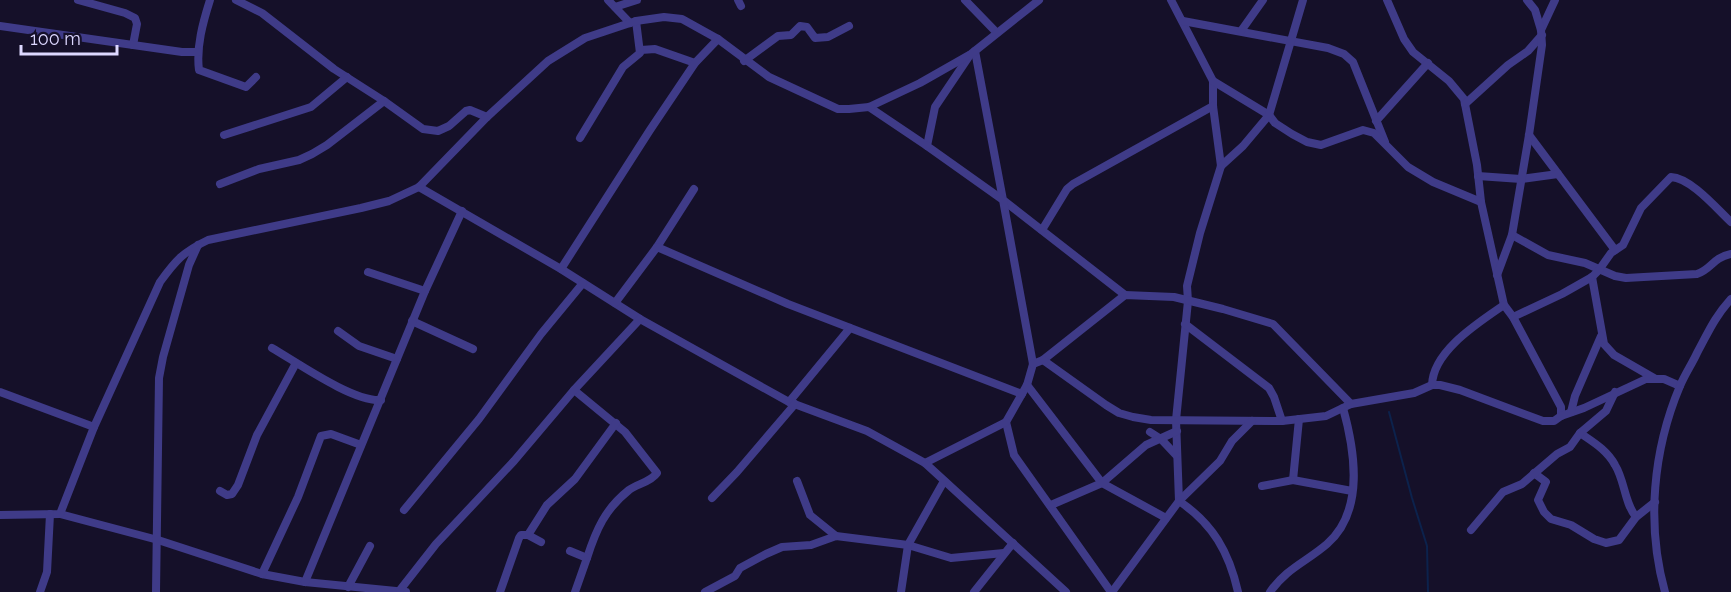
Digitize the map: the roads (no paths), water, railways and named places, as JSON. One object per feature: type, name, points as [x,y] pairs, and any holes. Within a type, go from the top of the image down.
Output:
[{"type":"street","points":[[78,0],[135,18],[137,24],[133,45]]},
{"type":"street","points":[[210,0],[203,23],[198,52],[198,69],[246,87],[256,77]]},
{"type":"street","points":[[236,0],[262,13],[347,77],[423,129],[438,131],[449,126],[470,110],[487,117]]},
{"type":"street","points":[[580,138],[623,67],[641,50],[633,22],[608,0]]},
{"type":"street","points":[[615,7],[637,0]]},
{"type":"street","points":[[965,0],[997,33]]},
{"type":"street","points":[[60,513],[94,427],[160,282],[174,262],[208,240],[250,233],[389,201],[419,187],[487,117],[548,61],[585,38],[633,22],[664,18],[682,19],[718,39],[744,61],[769,77],[838,109],[849,109],[869,106],[920,83],[973,53],[1039,0]]},
{"type":"street","points":[[1171,0],[1213,81],[1213,106],[1221,166],[1187,286],[1188,301],[1176,420],[1179,501]]},
{"type":"street","points":[[1241,31],[1263,0]]},
{"type":"street","points":[[1221,166],[1243,146],[1269,115],[1303,0]]},
{"type":"street","points":[[1387,0],[1404,39],[1413,52],[1457,89],[1465,104],[1481,202],[1504,305],[1561,407],[1561,416]]},
{"type":"street","points":[[1497,275],[1512,235],[1542,45],[1533,6],[1527,0]]},
{"type":"street","points":[[1465,104],[1508,65],[1528,51],[1541,33],[1555,0]]},
{"type":"street","points":[[1183,21],[1290,40],[1344,54],[1353,62],[1386,143]]},
{"type":"street","points":[[0,26],[198,52]]},
{"type":"street","points":[[744,61],[778,36],[791,34],[801,26],[807,27],[818,39],[828,37],[849,26]]},
{"type":"street","points":[[561,269],[695,63],[718,39]]},
{"type":"street","points":[[641,50],[655,49],[695,63]]},
{"type":"street","points":[[927,146],[935,107],[973,53]]},
{"type":"street","points":[[925,463],[1006,422],[1027,385],[1033,364],[973,53]]},
{"type":"street","points":[[1376,121],[1428,63]]},
{"type":"street","points":[[224,135],[311,107],[347,77]]},
{"type":"street","points":[[1213,81],[1269,115],[1275,123],[1307,142],[1321,145],[1363,130],[1374,134],[1386,143],[1408,167],[1433,182],[1481,202]]},
{"type":"street","points":[[220,184],[259,169],[299,160],[312,154],[327,146],[384,101]]},
{"type":"street","points":[[869,106],[1003,200],[1125,295],[1166,296],[1223,309],[1273,324],[1347,406],[1353,456],[1352,491],[1348,512],[1334,536],[1280,578],[1270,592]]},
{"type":"street","points":[[1042,230],[1072,184],[1213,106]]},
{"type":"street","points":[[1529,135],[1616,250]]},
{"type":"street","points":[[1478,176],[1521,179],[1558,174]]},
{"type":"street","points":[[1512,316],[1562,294],[1592,277],[1611,253],[1623,245],[1641,208],[1671,177],[1677,177],[1697,190],[1731,222]]},
{"type":"street","points":[[419,187],[561,269],[640,318],[792,403],[867,431],[925,463],[1066,592]]},
{"type":"street","points":[[615,303],[657,248],[694,189]]},
{"type":"street","points":[[305,582],[412,321],[462,211]]},
{"type":"street","points":[[1512,235],[1548,255],[1585,262],[1599,270],[1626,278],[1697,273],[1706,270],[1719,257],[1731,254]]},
{"type":"street","points":[[156,592],[159,378],[189,265],[198,245]]},
{"type":"street","points":[[657,248],[788,304],[1022,394]]},
{"type":"street","points":[[368,272],[425,291]]},
{"type":"street","points":[[1592,277],[1604,344],[1614,355],[1654,378],[1680,386]]},
{"type":"street","points":[[404,510],[479,419],[541,334],[583,283]]},
{"type":"street","points":[[1033,364],[1043,360],[1125,295]]},
{"type":"street","points":[[1665,592],[1654,533],[1655,478],[1663,439],[1680,386],[1715,318],[1731,299]]},
{"type":"street","points":[[1432,386],[1435,366],[1455,342],[1504,305]]},
{"type":"street","points":[[0,515],[60,513],[158,540],[262,574],[364,590],[403,591],[436,544],[514,461],[574,390],[640,318]]},
{"type":"street","points":[[412,321],[473,349]]},
{"type":"street","points":[[1185,324],[1269,388],[1282,421]]},
{"type":"street","points":[[712,498],[792,403],[850,328]]},
{"type":"street","points":[[338,331],[359,346],[397,359]]},
{"type":"street","points":[[1571,412],[1575,396],[1601,335]]},
{"type":"street","points":[[272,348],[353,394],[370,400],[381,400]]},
{"type":"street","points":[[1043,360],[1112,409],[1126,415],[1151,420],[1282,421],[1326,416],[1347,406],[1414,393],[1440,385],[1455,388],[1543,421],[1554,421],[1615,392],[1654,378]]},
{"type":"street","points":[[220,491],[227,495],[232,494],[238,485],[257,435],[296,363]]},
{"type":"street","points":[[1027,385],[1102,483],[1166,518]]},
{"type":"street","points":[[574,390],[616,423],[657,473],[656,476],[629,490],[604,515],[574,592]]},
{"type":"street","points":[[0,392],[94,427]]},
{"type":"street","points":[[1471,530],[1491,509],[1498,496],[1522,484],[1570,447],[1580,433],[1606,411],[1615,392]]},
{"type":"street","points":[[1293,480],[1299,419]]},
{"type":"street","points":[[1146,445],[1151,420]]},
{"type":"street","points":[[1006,422],[1014,455],[1111,592],[1179,501],[1220,461],[1232,441],[1252,421]]},
{"type":"street","points":[[528,535],[547,505],[575,479],[616,423]]},
{"type":"street","points":[[1051,505],[1102,483],[1146,445],[1177,431]]},
{"type":"street","points":[[1150,432],[1161,439],[1176,455]]},
{"type":"street","points":[[1580,433],[1603,449],[1616,466],[1628,507],[1636,517]]},
{"type":"street","points":[[262,574],[298,497],[321,435],[331,434],[361,445]]},
{"type":"street","points":[[1534,473],[1546,482],[1538,500],[1547,517],[1606,543],[1619,540],[1636,517],[1655,502]]},
{"type":"street","points":[[1262,486],[1293,480],[1352,491]]},
{"type":"street","points":[[797,481],[810,515],[836,536]]},
{"type":"street","points":[[901,592],[908,545],[944,481]]},
{"type":"street","points":[[1179,501],[1204,519],[1223,547],[1230,562],[1238,592]]},
{"type":"street","points":[[40,592],[47,572],[50,514]]},
{"type":"street","points":[[500,592],[521,535],[528,535],[541,542]]},
{"type":"street","points":[[705,592],[731,579],[740,568],[782,547],[811,545],[836,536],[908,545],[951,558],[1004,553]]},
{"type":"street","points":[[974,592],[1013,543]]},
{"type":"street","points":[[348,586],[370,546]]},
{"type":"street","points":[[570,551],[586,558]]},
{"type":"waterway","points":[[1389,412],[1427,546],[1428,592]]}]
